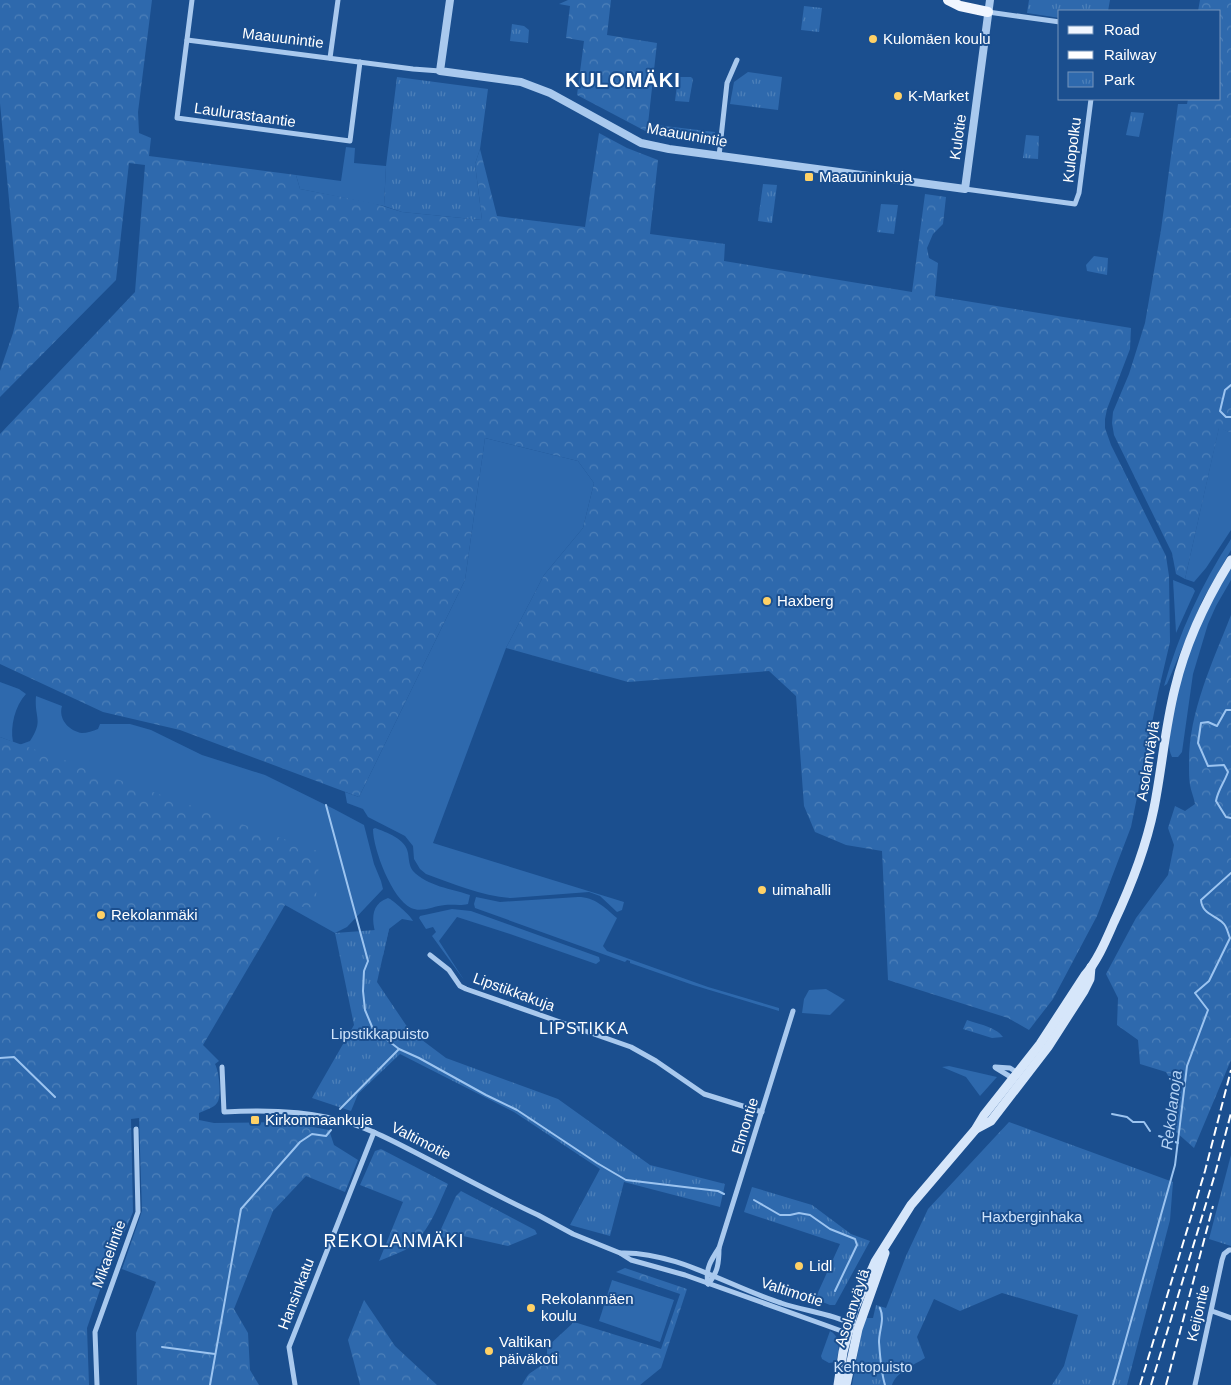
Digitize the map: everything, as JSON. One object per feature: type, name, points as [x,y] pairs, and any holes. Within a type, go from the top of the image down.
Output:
[{"type":"main road","points":[[948,0],[960,6],[988,12]]},
{"type":"main road","name":"Asolanväylä","points":[[846,1385],[856,1306],[871,1270],[912,1205],[975,1130],[984,1114],[1040,1044],[1091,967],[1123,904],[1142,851],[1154,809],[1175,687],[1189,642],[1203,609],[1231,560]]},
{"type":"main road","name":"Asolanväylä","points":[[975,1130],[992,1121],[1048,1047],[1084,991],[1090,979],[1091,967]]},
{"type":"main road","name":"Asolanväylä","points":[[838,1385],[848,1333],[854,1326]]},
{"type":"street","name":"Laulurastaantie","points":[[192,0],[177,118],[350,141],[360,62]]},
{"type":"street","points":[[330,58],[338,0]]},
{"type":"street","points":[[440,71],[450,0]]},
{"type":"street","name":"Kulotie","points":[[965,189],[990,0]]},
{"type":"street","points":[[988,12],[1058,22]]},
{"type":"street","name":"Maauunintie","points":[[187,40],[521,82],[550,93],[642,142],[669,149],[1075,204]]},
{"type":"street","points":[[719,156],[728,83],[738,60]]},
{"type":"street","name":"Kulopolku","points":[[1075,204],[1079,193],[1091,100]]},
{"type":"street","name":"Lipstikkakuja","points":[[430,955],[449,970],[460,986],[466,989],[631,1047],[704,1094],[762,1112]]},
{"type":"street","name":"Elmontie","points":[[706,1273],[712,1258],[719,1248],[793,1012]]},
{"type":"street","name":"Valtimotie","points":[[222,1067],[224,1112],[300,1112],[347,1122],[374,1132],[550,1223],[595,1244],[620,1253],[631,1260],[657,1266],[848,1333]]},
{"type":"street","points":[[1015,1076],[1024,1080]]},
{"type":"street","name":"Mikaelintie","points":[[97,1385],[95,1332],[138,1212],[136,1130]]},
{"type":"street","name":"Hansinkatu","points":[[295,1385],[289,1347],[374,1132]]},
{"type":"street","name":"Elmontie","points":[[708,1284],[714,1276],[719,1261],[719,1248]]},
{"type":"street","name":"Keijontie","points":[[1195,1385],[1222,1260],[1224,1254],[1231,1250]]},
{"type":"street","name":"Valtimotie","points":[[620,1253],[634,1252],[660,1258],[706,1273],[780,1303],[854,1326]]},
{"type":"street","points":[[706,1273],[708,1284]]},
{"type":"street","points":[[1212,1311],[1231,1318]]},
{"type":"green space","points":[[0,0],[152,0],[138,112],[139,133],[151,138],[149,156],[296,175],[300,189],[373,203],[402,212],[482,220],[475,164],[480,149],[497,216],[585,227],[599,133],[627,148],[658,160],[650,234],[725,244],[724,261],[912,292],[925,194],[946,197],[943,224],[933,234],[927,248],[929,258],[938,263],[935,296],[1131,328],[1130,349],[1107,409],[1105,428],[1111,445],[1166,556],[1169,576],[1170,642],[1131,827],[1097,916],[1053,999],[1029,1030],[1008,1018],[888,980],[882,851],[846,845],[815,832],[804,806],[796,696],[769,671],[628,682],[506,648],[544,575],[583,528],[594,483],[578,461],[485,438],[465,580],[359,797],[180,730],[103,712],[0,664],[0,434],[135,292],[145,165],[129,163],[116,280],[0,397],[0,371],[13,333],[19,307],[0,103]]},
{"type":"green space","points":[[568,0],[611,0],[607,35],[657,43],[648,124],[715,132],[713,144],[666,138],[651,134],[577,95],[584,41],[566,38],[570,6],[559,4]]},
{"type":"green space","points":[[1029,0],[1110,0],[1108,10],[1058,10],[1058,18],[1027,13]]},
{"type":"green space","points":[[1200,0],[1231,0],[1231,433],[1219,428],[1185,579],[1176,574],[1172,553],[1114,435],[1112,423],[1113,412],[1129,374],[1145,323],[1161,230],[1178,104],[1187,104],[1188,100],[1221,100],[1221,10],[1198,10]]},
{"type":"green space","points":[[804,6],[822,8],[819,32],[801,30]]},
{"type":"green space","points":[[512,24],[524,26],[529,30],[528,43],[510,41]]},
{"type":"green space","points":[[748,72],[782,77],[778,110],[730,104],[734,82]]},
{"type":"green space","points":[[397,77],[488,89],[480,149],[475,164],[482,220],[402,212],[384,206],[386,166]]},
{"type":"green space","points":[[678,77],[691,77],[693,79],[689,102],[675,101]]},
{"type":"green space","points":[[1131,112],[1144,113],[1139,137],[1126,135]]},
{"type":"green space","points":[[1026,135],[1039,136],[1038,159],[1023,158]]},
{"type":"green space","points":[[346,147],[355,148],[354,163],[386,166],[384,206],[300,189],[296,175],[341,181]]},
{"type":"green space","points":[[763,184],[777,185],[772,223],[758,221]]},
{"type":"green space","points":[[881,204],[898,205],[894,234],[877,232]]},
{"type":"green space","points":[[1094,256],[1108,258],[1107,275],[1087,271],[1086,265]]},
{"type":"green space","points":[[1219,427],[1231,433],[1231,530],[1206,568],[1194,582],[1185,579]]},
{"type":"green space","points":[[485,438],[578,461],[594,483],[583,528],[544,575],[506,648],[433,843],[624,902],[622,910],[617,912],[600,896],[589,892],[511,898],[500,897],[468,889],[426,874],[420,869],[414,859],[413,846],[405,836],[368,817],[363,809],[347,803],[345,792],[359,797],[465,580]]},
{"type":"green space","points":[[1231,539],[1231,550],[1202,601],[1167,684],[1164,686],[1192,610],[1210,574]]},
{"type":"green space","points":[[1231,568],[1231,580],[1208,624],[1193,674],[1182,752],[1178,757],[1172,757],[1169,746],[1171,727],[1174,706],[1185,664],[1210,605]]},
{"type":"green space","points":[[1173,580],[1193,588],[1195,591],[1176,633]]},
{"type":"green space","points":[[1231,615],[1231,1060],[1194,1148],[1176,1132],[1174,1086],[1166,1072],[1140,1064],[1138,1040],[1117,1025],[1118,998],[1106,974],[1136,918],[1168,875],[1174,845],[1168,828],[1175,806],[1185,811],[1195,804],[1189,776],[1192,727],[1202,689]]},
{"type":"green space","points":[[0,682],[19,689],[26,694],[14,716],[13,742],[0,737]]},
{"type":"green space","points":[[36,696],[62,706],[63,720],[77,732],[84,733],[98,729],[100,724],[130,724],[151,730],[202,755],[265,775],[364,825],[374,864],[383,889],[347,927],[335,933],[285,905],[36,751],[19,745],[30,741],[37,728]]},
{"type":"green space","points":[[0,737],[320,852],[315,908],[285,905],[203,1045],[219,1061],[215,1064],[220,1090],[219,1100],[216,1105],[199,1113],[199,1120],[214,1123],[285,1122],[329,1130],[334,1145],[358,1160],[345,1192],[306,1176],[273,1211],[234,1309],[248,1333],[250,1370],[259,1385],[137,1385],[136,1333],[156,1282],[122,1269],[142,1211],[139,1118],[131,1119],[133,1212],[101,1287],[87,1328],[89,1385],[0,1385]]},
{"type":"green space","points":[[375,828],[395,837],[404,844],[411,867],[419,876],[432,884],[470,895],[468,904],[445,905],[419,910],[411,908],[404,903],[397,895],[385,873],[376,849],[373,829]]},
{"type":"green space","points":[[476,897],[500,902],[584,897],[599,903],[617,918],[603,946],[607,951],[708,987],[779,1008],[779,1011],[693,985],[630,963],[627,960],[625,962],[475,908]]},
{"type":"green space","points":[[388,898],[402,908],[413,921],[402,919],[389,929],[383,956],[375,932],[373,916],[375,908],[380,902]]},
{"type":"green space","points":[[452,909],[471,911],[599,957],[600,961],[596,964],[457,917],[439,941],[464,980],[432,936],[436,932],[433,927],[426,929],[419,918],[420,916]]},
{"type":"green space","name":"Lipstikkapuisto","points":[[389,929],[377,982],[410,1031],[446,1058],[558,1099],[650,1165],[725,1184],[720,1207],[624,1182],[610,1236],[570,1225],[600,1169],[514,1112],[400,1054],[358,1094],[351,1111],[312,1098],[354,1025],[335,933]]},
{"type":"green space","points":[[826,989],[845,1000],[830,1015],[802,1013],[804,999],[809,990]]},
{"type":"green space","points":[[967,1020],[991,1028],[1003,1037],[992,1038],[963,1029]]},
{"type":"green space","points":[[949,1066],[997,1077],[980,1096],[966,1077],[942,1067]]},
{"type":"green space","name":"Haxberginhaka","points":[[1009,1122],[1173,1182],[1170,1220],[1127,1385],[1052,1385],[1064,1366],[1078,1315],[1002,1293],[960,1311],[934,1299],[917,1337],[925,1358],[897,1376],[892,1385],[852,1385],[864,1318],[873,1318],[876,1305],[886,1308],[906,1256],[928,1209]]},
{"type":"green space","points":[[381,1149],[448,1184],[436,1212],[420,1237],[405,1250],[379,1261],[403,1202],[360,1185],[375,1151]]},
{"type":"green space","points":[[1231,1155],[1231,1246],[1209,1239]]},
{"type":"green space","points":[[752,1187],[812,1205],[851,1234],[870,1241],[835,1305],[815,1299],[840,1244],[744,1212]]},
{"type":"green space","points":[[461,1191],[535,1230],[537,1234],[508,1246],[463,1236],[437,1238],[456,1196]]},
{"type":"green space","points":[[625,1268],[687,1289],[661,1368],[640,1385],[522,1385],[529,1374],[545,1361],[547,1347],[574,1322],[661,1349],[680,1294],[616,1272]]},
{"type":"green space","points":[[612,1280],[674,1300],[660,1342],[599,1321]]},
{"type":"green space","points":[[364,1300],[395,1346],[437,1385],[360,1385],[348,1340]]},
{"type":"green space","points":[[830,1331],[838,1341],[839,1349],[836,1362],[829,1363],[822,1359],[821,1356]]},
{"type":"waterway","name":"Rekolanoja","points":[[1231,385],[1225,390],[1220,411],[1226,417],[1231,417]]},
{"type":"waterway","name":"Rekolanoja","points":[[1231,710],[1226,710],[1217,726],[1208,722],[1201,723],[1198,743],[1208,766],[1224,765],[1228,772],[1216,801],[1226,817],[1231,818]]},
{"type":"waterway","points":[[326,805],[368,961],[364,971],[363,991],[365,1010],[373,1029],[399,1049]]},
{"type":"waterway","name":"Rekolanoja","points":[[1113,1385],[1175,1165],[1187,1066],[1208,1010],[1195,993],[1209,981],[1230,938],[1224,924],[1206,911],[1201,900],[1231,873]]},
{"type":"waterway","points":[[340,1109],[399,1049],[517,1110],[626,1180],[718,1191],[724,1194]]},
{"type":"waterway","points":[[0,1058],[14,1057],[55,1097]]},
{"type":"waterway","points":[[1112,1114],[1127,1117],[1133,1122],[1144,1122],[1150,1131]]},
{"type":"waterway","points":[[333,1125],[334,1121]]},
{"type":"waterway","points":[[210,1385],[241,1209],[300,1142],[312,1134],[326,1136],[331,1130]]},
{"type":"waterway","points":[[1159,1136],[1178,1143]]},
{"type":"waterway","points":[[754,1200],[780,1215],[799,1213],[810,1215],[830,1229],[855,1239],[857,1245],[835,1291]]},
{"type":"waterway","points":[[880,1308],[882,1321],[879,1342],[885,1385]]},
{"type":"waterway","points":[[162,1347],[215,1354]]},
{"type":"railway","points":[[1140,1385],[1205,1171],[1231,1070]]},
{"type":"railway","points":[[1151,1385],[1215,1174],[1231,1113]]},
{"type":"railway","points":[[1166,1385],[1213,1206]]},
{"type":"place","name":"Kulomäen koulu","points":[[873,39]]},
{"type":"place","name":"K-Market","points":[[898,96]]},
{"type":"place","name":"Maauuninkuja","points":[[809,177]]},
{"type":"place","name":"Haxberg","points":[[767,601]]},
{"type":"place","name":"uimahalli","points":[[762,890]]},
{"type":"place","name":"Rekolanmäki","points":[[101,915]]},
{"type":"place","name":"Kirkonmaankuja","points":[[255,1120]]},
{"type":"place","name":"Lidl","points":[[799,1266]]},
{"type":"place","name":"Rekolanmäen koulu","points":[[531,1308]]},
{"type":"place","name":"Valtikan päiväkoti","points":[[489,1351]]},
{"type":"district","name":"KULOMÄKI","points":[[623,80]]},
{"type":"district","name":"LIPSTIKKA","points":[[584,1028]]},
{"type":"district","name":"REKOLANMÄKI","points":[[394,1241]]},
{"type":"park label","name":"Kehtopuisto","points":[[873,1367]]}]
